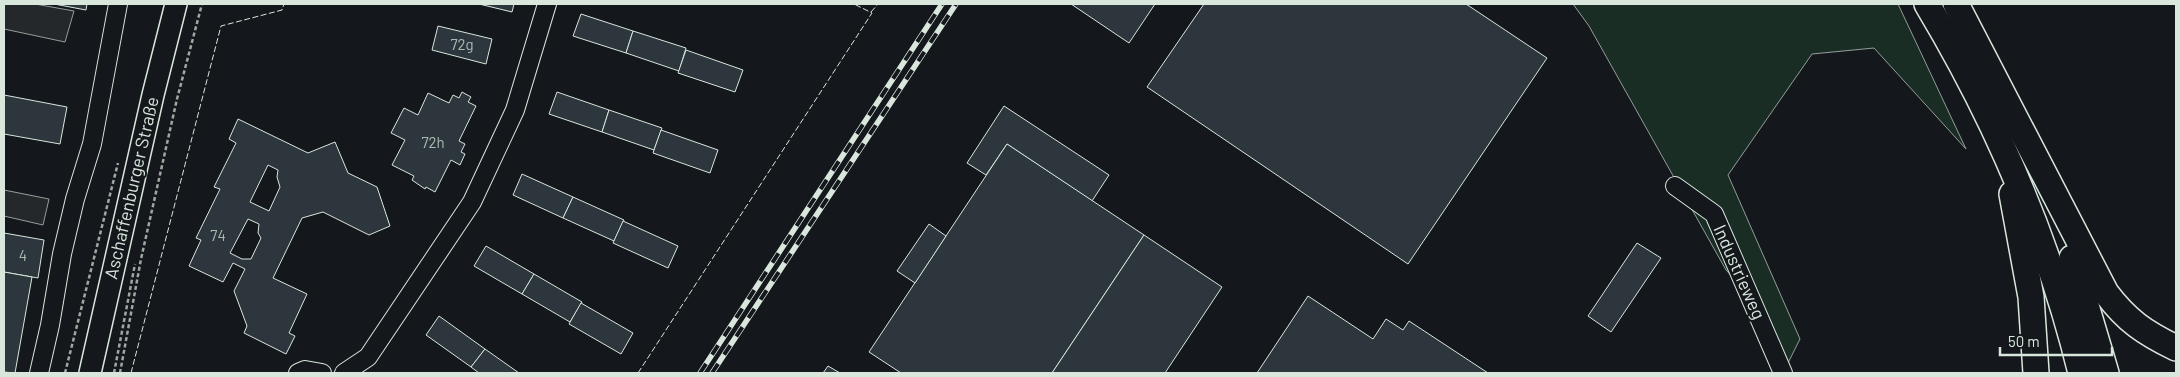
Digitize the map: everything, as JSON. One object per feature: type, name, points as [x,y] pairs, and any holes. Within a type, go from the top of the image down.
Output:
[{"type":"highway","points":[[1927,4],[1956,52],[2004,150],[2042,239],[2071,332],[2081,373]]},
{"type":"highway","points":[[1956,4],[1985,57],[2095,275],[2121,314],[2135,326],[2176,348]]},
{"type":"highway","points":[[2004,150],[2030,297],[2036,373]]},
{"type":"highway","points":[[2042,173],[2082,289],[2106,373]]},
{"type":"main road","name":"Aschaffenburger Straße","points":[[90,373],[153,95],[176,4]]},
{"type":"street","points":[[39,373],[50,325],[62,254],[75,199],[92,144],[118,4]]},
{"type":"street","points":[[344,373],[368,357],[472,202],[515,110],[547,4]]},
{"type":"street","name":"Industrieweg","points":[[1676,186],[1714,214],[1783,373]]},
{"type":"street","points":[[298,373],[305,370],[322,373]]},
{"type":"path","points":[[120,373],[147,231],[177,99],[202,4]]},
{"type":"path","points":[[65,373],[119,155]]},
{"type":"path","points":[[114,373],[135,262]]},
{"type":"green space","points":[[1573,4],[1898,4],[1966,149],[1874,48],[1812,54],[1728,175],[1800,339],[1788,363],[1750,296],[1726,270],[1589,26]]},
{"type":"shaded area","points":[[4,4],[35,4],[74,11],[65,42],[4,29]]},
{"type":"shaded area","points":[[4,190],[49,199],[43,225],[4,216]]},
{"type":"building","points":[[54,4],[87,4],[86,10]]},
{"type":"building","points":[[479,4],[514,4],[512,12]]},
{"type":"building","points":[[1071,4],[1155,4],[1129,43]]},
{"type":"building","points":[[1204,4],[1466,4],[1547,58],[1408,264],[1147,87]]},
{"type":"building","points":[[581,14],[633,31],[626,53],[573,36]]},
{"type":"building","points":[[438,26],[492,39],[486,64],[432,50]]},
{"type":"building","points":[[633,31],[686,48],[679,71],[626,53]]},
{"type":"building","points":[[686,50],[743,70],[735,92],[678,73]]},
{"type":"building","points":[[462,92],[471,97],[468,102],[476,106],[459,141],[465,144],[461,152],[465,154],[460,165],[451,160],[435,192],[426,187],[425,189],[412,180],[414,176],[392,165],[405,140],[391,133],[404,108],[418,115],[428,93],[449,103],[453,95],[459,98]]},
{"type":"building","points":[[557,92],[609,110],[602,132],[549,114]]},
{"type":"building","points":[[4,95],[67,107],[60,144],[4,134]]},
{"type":"building","points":[[1004,106],[1109,175],[1092,201],[1007,144],[986,175],[967,163]]},
{"type":"building","points":[[609,110],[662,128],[654,150],[602,132]]},
{"type":"building","points":[[238,119],[308,153],[335,142],[348,173],[377,187],[390,226],[369,235],[323,212],[302,218],[273,278],[307,294],[289,333],[295,336],[286,354],[244,333],[247,326],[234,291],[245,269],[233,263],[223,282],[189,266],[201,240],[196,238],[220,189],[214,187],[236,143],[229,139]],"holes":[[[268,165],[278,170],[277,177],[280,187],[269,211],[250,202]],[[248,219],[259,224],[258,233],[261,238],[251,259],[242,259],[230,253]]]},
{"type":"building","points":[[661,130],[718,150],[710,173],[653,153]]},
{"type":"building","points":[[1007,144],[1144,235],[1052,373],[901,373],[869,352]]},
{"type":"building","points":[[522,174],[573,197],[563,218],[513,195]]},
{"type":"building","points":[[573,197],[624,220],[614,241],[563,218]]},
{"type":"building","points":[[623,221],[678,246],[668,268],[613,243]]},
{"type":"building","points":[[929,224],[946,236],[915,283],[897,271]]},
{"type":"building","points":[[4,233],[44,240],[38,278],[4,272]]},
{"type":"building","points":[[1144,235],[1222,287],[1165,373],[1052,373]]},
{"type":"building","points":[[1637,243],[1661,258],[1611,332],[1588,316]]},
{"type":"building","points":[[486,246],[534,274],[522,294],[474,266]]},
{"type":"building","points":[[4,272],[32,277],[15,373],[4,372]]},
{"type":"building","points":[[534,274],[582,302],[570,322],[522,294]]},
{"type":"building","points":[[1308,296],[1373,339],[1386,319],[1403,330],[1409,321],[1488,373],[1257,373]]},
{"type":"building","points":[[581,303],[633,333],[621,354],[569,324]]},
{"type":"building","points":[[439,316],[485,349],[471,367],[426,335]]},
{"type":"building","points":[[485,349],[519,373],[479,373],[471,367]]},
{"type":"building","points":[[828,366],[840,373],[823,373]]},
{"type":"railway","points":[[700,373],[942,4]]},
{"type":"railway","points":[[712,373],[956,4]]},
{"type":"fence","points":[[131,373],[221,26],[282,10],[284,4]]},
{"type":"fence","points":[[638,373],[872,13],[854,4]]},
{"type":"fence","points":[[871,12],[878,4]]}]
